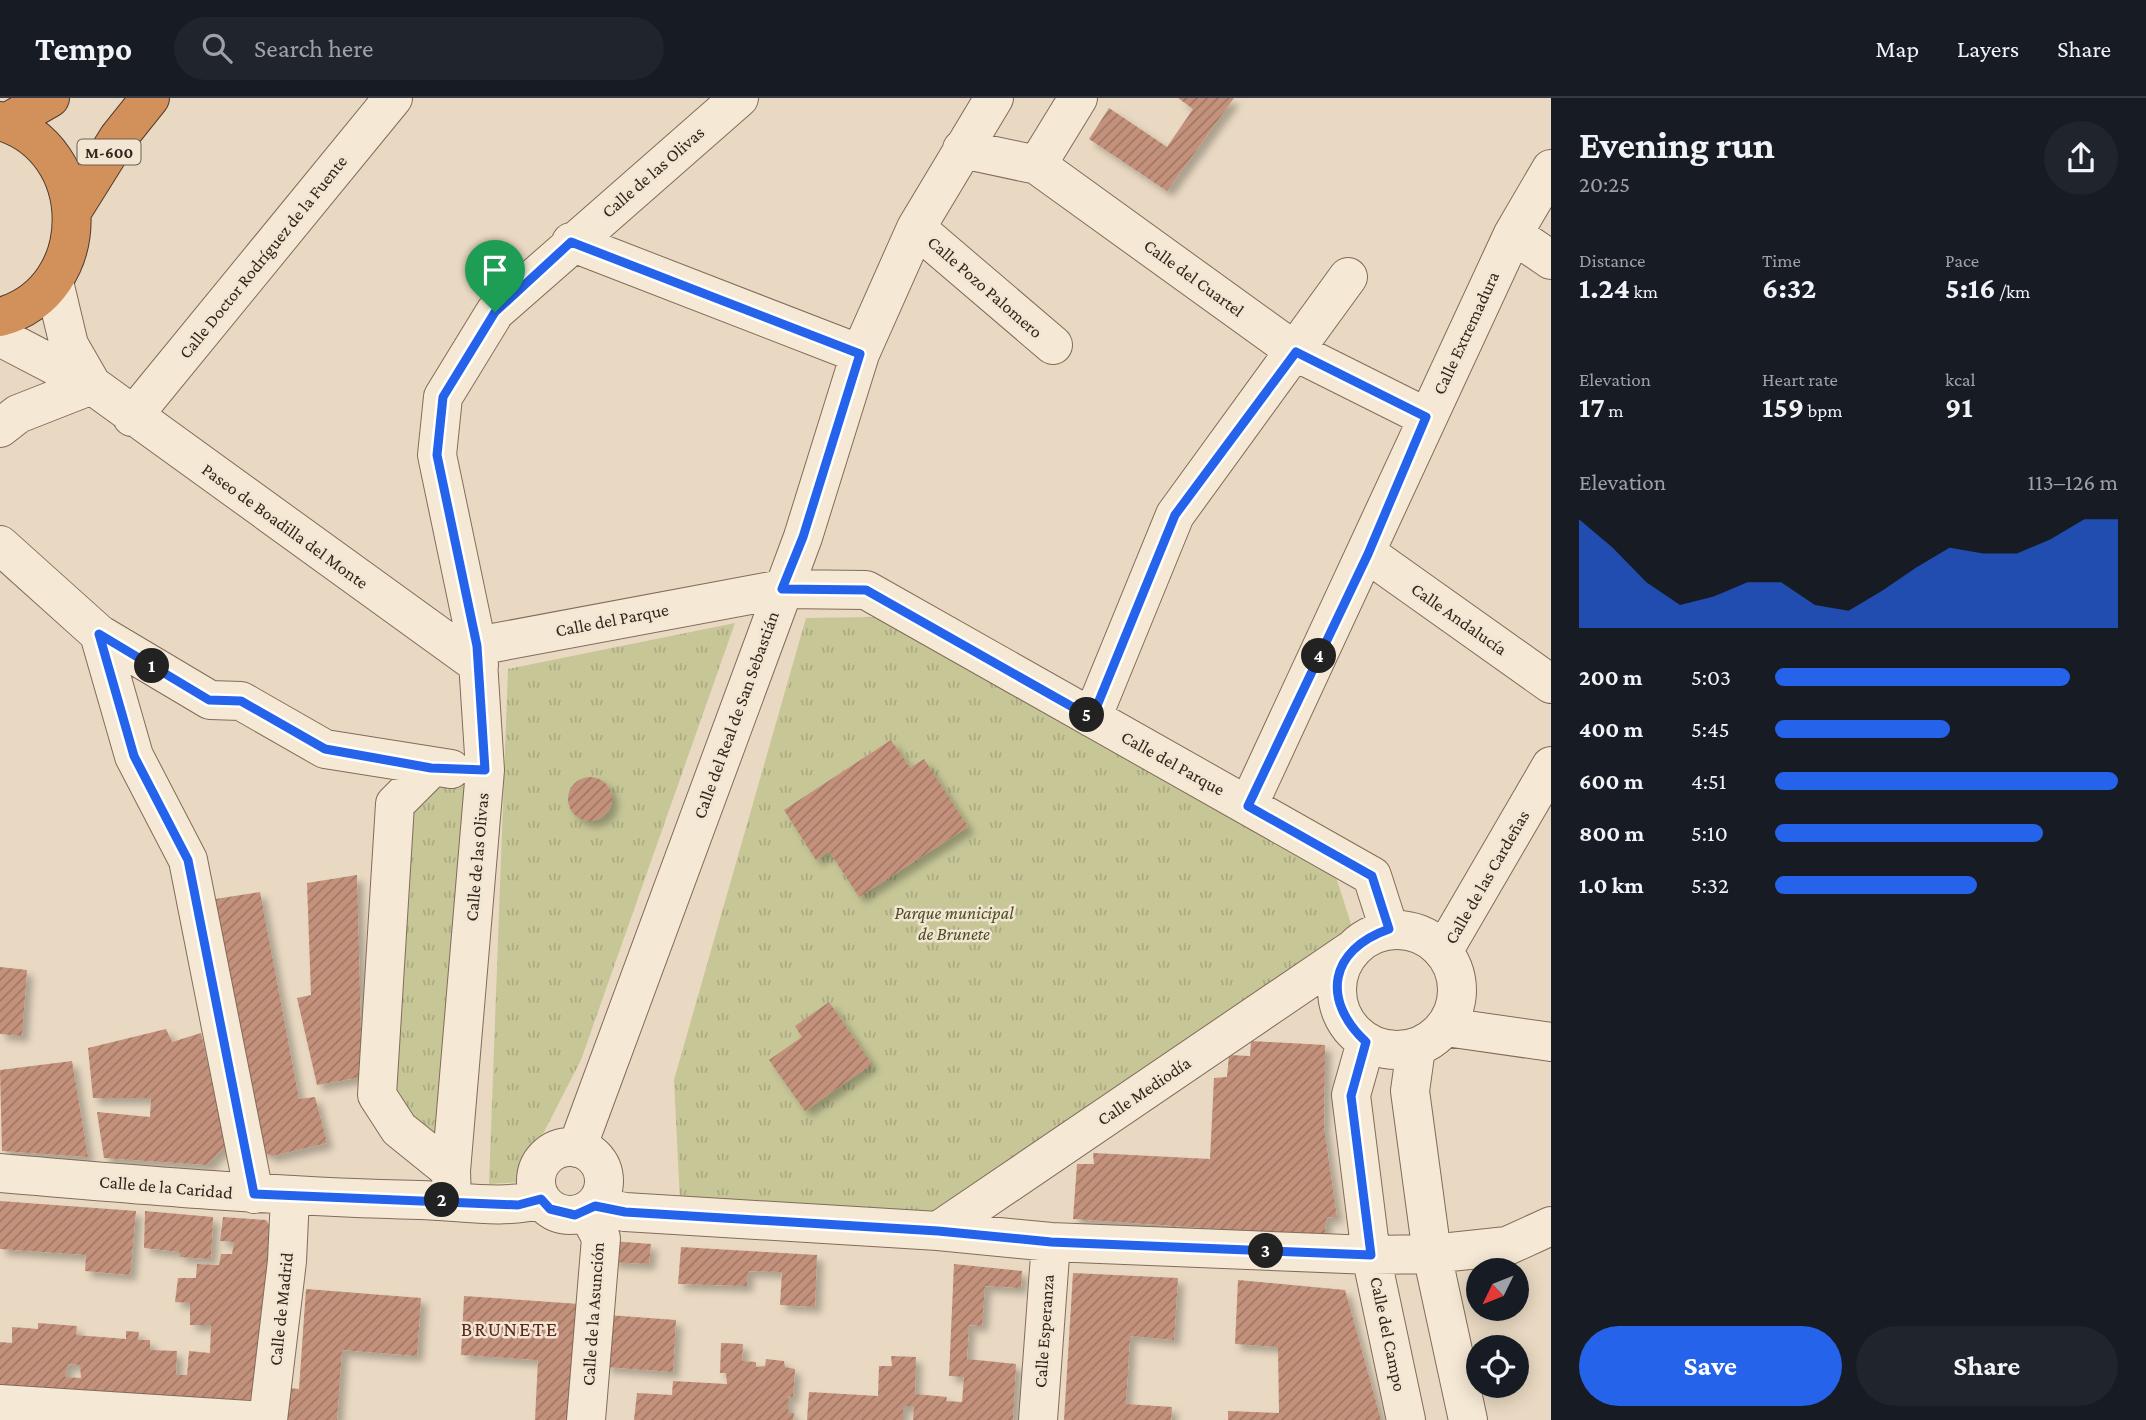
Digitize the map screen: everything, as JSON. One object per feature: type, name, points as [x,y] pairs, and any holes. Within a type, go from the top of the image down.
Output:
[{"type":"highway","name":"M-600","points":[[3,122],[50,98]]},
{"type":"highway","name":"M-600","points":[[73,209],[118,138],[150,98]]},
{"type":"highway","name":"M-600","points":[[0,317],[19,312],[54,282],[66,259],[72,235],[73,209],[62,173],[38,143],[3,122]]},
{"type":"street","name":"Calle Doctor Rodríguez de la Fuente","points":[[132,417],[393,98]]},
{"type":"street","name":"Calle de las Olivas","points":[[451,1186],[485,770],[478,655],[437,455],[443,397],[495,312],[571,242],[739,98]]},
{"type":"street","name":"Calle del Real de San Sebastián","points":[[577,1148],[803,537],[860,354],[916,228],[994,98]]},
{"type":"street","points":[[1037,165],[1078,98]]},
{"type":"street","name":"Calle del Cuartel","points":[[962,149],[1037,165],[1296,352],[1426,417]]},
{"type":"street","name":"Calle Extremadura","points":[[1248,806],[1368,554],[1426,417],[1513,234],[1551,169]]},
{"type":"street","name":"Calle Pozo Palomero","points":[[916,228],[1052,345]]},
{"type":"street","points":[[1513,234],[1551,260]]},
{"type":"street","points":[[571,242],[860,354]]},
{"type":"street","points":[[1092,718],[1175,515],[1348,277]]},
{"type":"street","name":"Paseo de Boadilla del Monte","points":[[54,282],[69,345],[92,385]]},
{"type":"street","name":"Paseo de Boadilla del Monte","points":[[0,337],[92,385],[132,417],[478,655]]},
{"type":"street","points":[[0,428],[18,414],[92,385]]},
{"type":"street","points":[[0,545],[99,634],[209,700],[241,701],[325,749],[431,768],[485,770]]},
{"type":"street","name":"Calle Andalucía","points":[[1368,554],[1551,684]]},
{"type":"street","name":"Calle del Parque","points":[[478,655],[782,589],[866,590],[1372,876],[1389,929]]},
{"type":"street","name":"Calle de Madrid","points":[[99,634],[134,756],[188,860],[287,1261],[268,1420]]},
{"type":"street","name":"Calle de las Cardeñas","points":[[1444,950],[1551,766]]},
{"type":"street","points":[[431,768],[396,804],[377,1095],[399,1129],[451,1186]]},
{"type":"street","points":[[1468,1420],[1432,1254],[1410,1091],[1431,1038],[1457,1002],[1457,975],[1444,950],[1419,933],[1389,929],[1368,936],[1350,951],[1339,974],[1338,1000],[1347,1024],[1366,1042],[1391,1051],[1431,1038],[1551,1042]]},
{"type":"street","name":"Calle Mediodía","points":[[938,1231],[1350,951]]},
{"type":"street","name":"Calle del Campo","points":[[1366,1042],[1351,1096],[1371,1255],[1406,1420]]},
{"type":"street","points":[[591,1208],[605,1184],[603,1171],[589,1152],[564,1147],[552,1152],[542,1161],[537,1173],[541,1199],[550,1209],[575,1215],[591,1208],[938,1231],[1051,1242],[1371,1255],[1432,1254],[1507,1247],[1551,1226]]},
{"type":"street","name":"Calle de la Caridad","points":[[0,1173],[272,1196],[451,1186],[518,1205],[541,1199]]},
{"type":"street","name":"Calle de la Asunción","points":[[586,1420],[601,1238],[591,1208]]},
{"type":"street","name":"Calle Esperanza","points":[[1038,1420],[1051,1242]]},
{"type":"street","points":[[0,1404],[249,1420]]},
{"type":"green space","name":"Parque municipal de Brunete","points":[[875,617],[1336,877],[1352,927],[924,1219],[680,1201],[674,1080],[806,618]]},
{"type":"green space","points":[[735,623],[581,1060],[544,1132],[520,1160],[522,1182],[489,1184],[508,669]]},
{"type":"green space","points":[[431,768],[485,770],[451,1171],[377,1095],[395,804]]},
{"type":"building","points":[[1178,98],[1234,98],[1167,191],[1089,139],[1109,108],[1167,147],[1193,109]]},
{"type":"building","points":[[891,740],[910,768],[924,759],[968,827],[859,897],[829,851],[816,860],[784,810]]},
{"type":"building","points":[[590,777],[606,783],[612,799],[606,815],[590,821],[574,815],[568,799],[574,783]]},
{"type":"building","points":[[357,875],[362,1077],[317,1085],[297,998],[311,995],[307,883]]},
{"type":"building","points":[[260,892],[299,1099],[315,1097],[327,1143],[272,1156],[254,1147],[209,900]]},
{"type":"building","points":[[0,967],[27,970],[22,1036],[0,1034]]},
{"type":"building","points":[[829,1002],[872,1064],[805,1111],[769,1060],[802,1037],[795,1026]]},
{"type":"building","points":[[166,1029],[172,1042],[201,1033],[226,1146],[207,1165],[104,1158],[97,1112],[150,1117],[151,1098],[93,1098],[88,1048]]},
{"type":"building","points":[[1251,1041],[1325,1045],[1324,1127],[1337,1218],[1327,1217],[1324,1236],[1073,1219],[1077,1164],[1094,1164],[1093,1153],[1210,1159],[1214,1078],[1227,1077],[1229,1055],[1250,1056]]},
{"type":"building","points":[[72,1061],[88,1157],[2,1151],[0,1070]]},
{"type":"building","points":[[0,1201],[136,1211],[130,1275],[85,1271],[86,1255],[0,1249]]},
{"type":"building","points":[[145,1211],[213,1217],[211,1259],[180,1257],[180,1252],[144,1248]]},
{"type":"building","points":[[223,1217],[266,1220],[270,1226],[258,1410],[0,1389],[0,1342],[12,1343],[12,1327],[38,1329],[38,1323],[77,1326],[76,1335],[126,1339],[126,1331],[139,1332],[138,1340],[150,1340],[150,1350],[177,1351],[176,1375],[187,1375],[189,1351],[210,1353],[211,1325],[190,1325],[190,1303],[175,1302],[178,1278],[196,1278],[197,1264],[219,1265],[221,1254],[232,1254],[234,1242],[220,1241]],"holes":[[[68,1364],[80,1365],[81,1378],[65,1377]]]},
{"type":"building","points":[[612,1241],[651,1244],[649,1264],[611,1262]]},
{"type":"building","points":[[681,1247],[817,1255],[815,1307],[780,1305],[782,1272],[748,1271],[747,1286],[678,1284]]},
{"type":"building","points":[[954,1264],[1022,1271],[1021,1288],[985,1286],[982,1326],[969,1325],[967,1359],[1016,1364],[1013,1420],[913,1420],[914,1406],[903,1406],[903,1420],[807,1420],[809,1392],[878,1396],[879,1366],[892,1366],[891,1356],[916,1357],[915,1394],[947,1397],[946,1401],[962,1402],[964,1377],[949,1376]]},
{"type":"building","points":[[1073,1273],[1178,1278],[1174,1340],[1130,1336],[1126,1404],[1172,1407],[1171,1420],[1064,1420]]},
{"type":"building","points":[[1238,1280],[1345,1290],[1381,1420],[1228,1420],[1228,1411],[1279,1413],[1278,1347],[1235,1344]]},
{"type":"building","points":[[306,1289],[421,1298],[417,1356],[342,1350],[337,1420],[286,1420],[288,1388],[299,1389]]},
{"type":"building","points":[[464,1296],[579,1304],[573,1420],[535,1420],[538,1360],[461,1355]]},
{"type":"building","points":[[608,1315],[676,1320],[673,1372],[605,1367]]},
{"type":"building","points":[[721,1343],[743,1344],[742,1361],[756,1362],[756,1367],[765,1366],[766,1359],[784,1361],[785,1367],[795,1369],[793,1397],[788,1396],[788,1413],[794,1413],[793,1420],[634,1420],[637,1393],[672,1395],[673,1381],[727,1384],[726,1373],[720,1373]]},
{"type":"district","name":"BRUNETE","points":[[510,1329]]},
{"type":"route","points":[[571,242],[860,354],[803,537],[782,589],[866,590],[1092,718],[1175,515],[1296,352],[1426,417],[1368,554],[1248,806],[1372,876],[1389,929],[1368,936],[1350,951],[1339,974],[1338,1000],[1347,1024],[1366,1042],[1351,1096],[1371,1255],[1051,1242],[938,1231],[625,1212],[595,1206],[575,1215],[550,1209],[541,1199],[518,1205],[452,1200],[254,1194],[246,1167],[188,860],[134,756],[99,634],[209,700],[241,701],[325,749],[431,768],[485,770],[477,646],[437,455],[443,397],[495,312],[571,242]]}]
